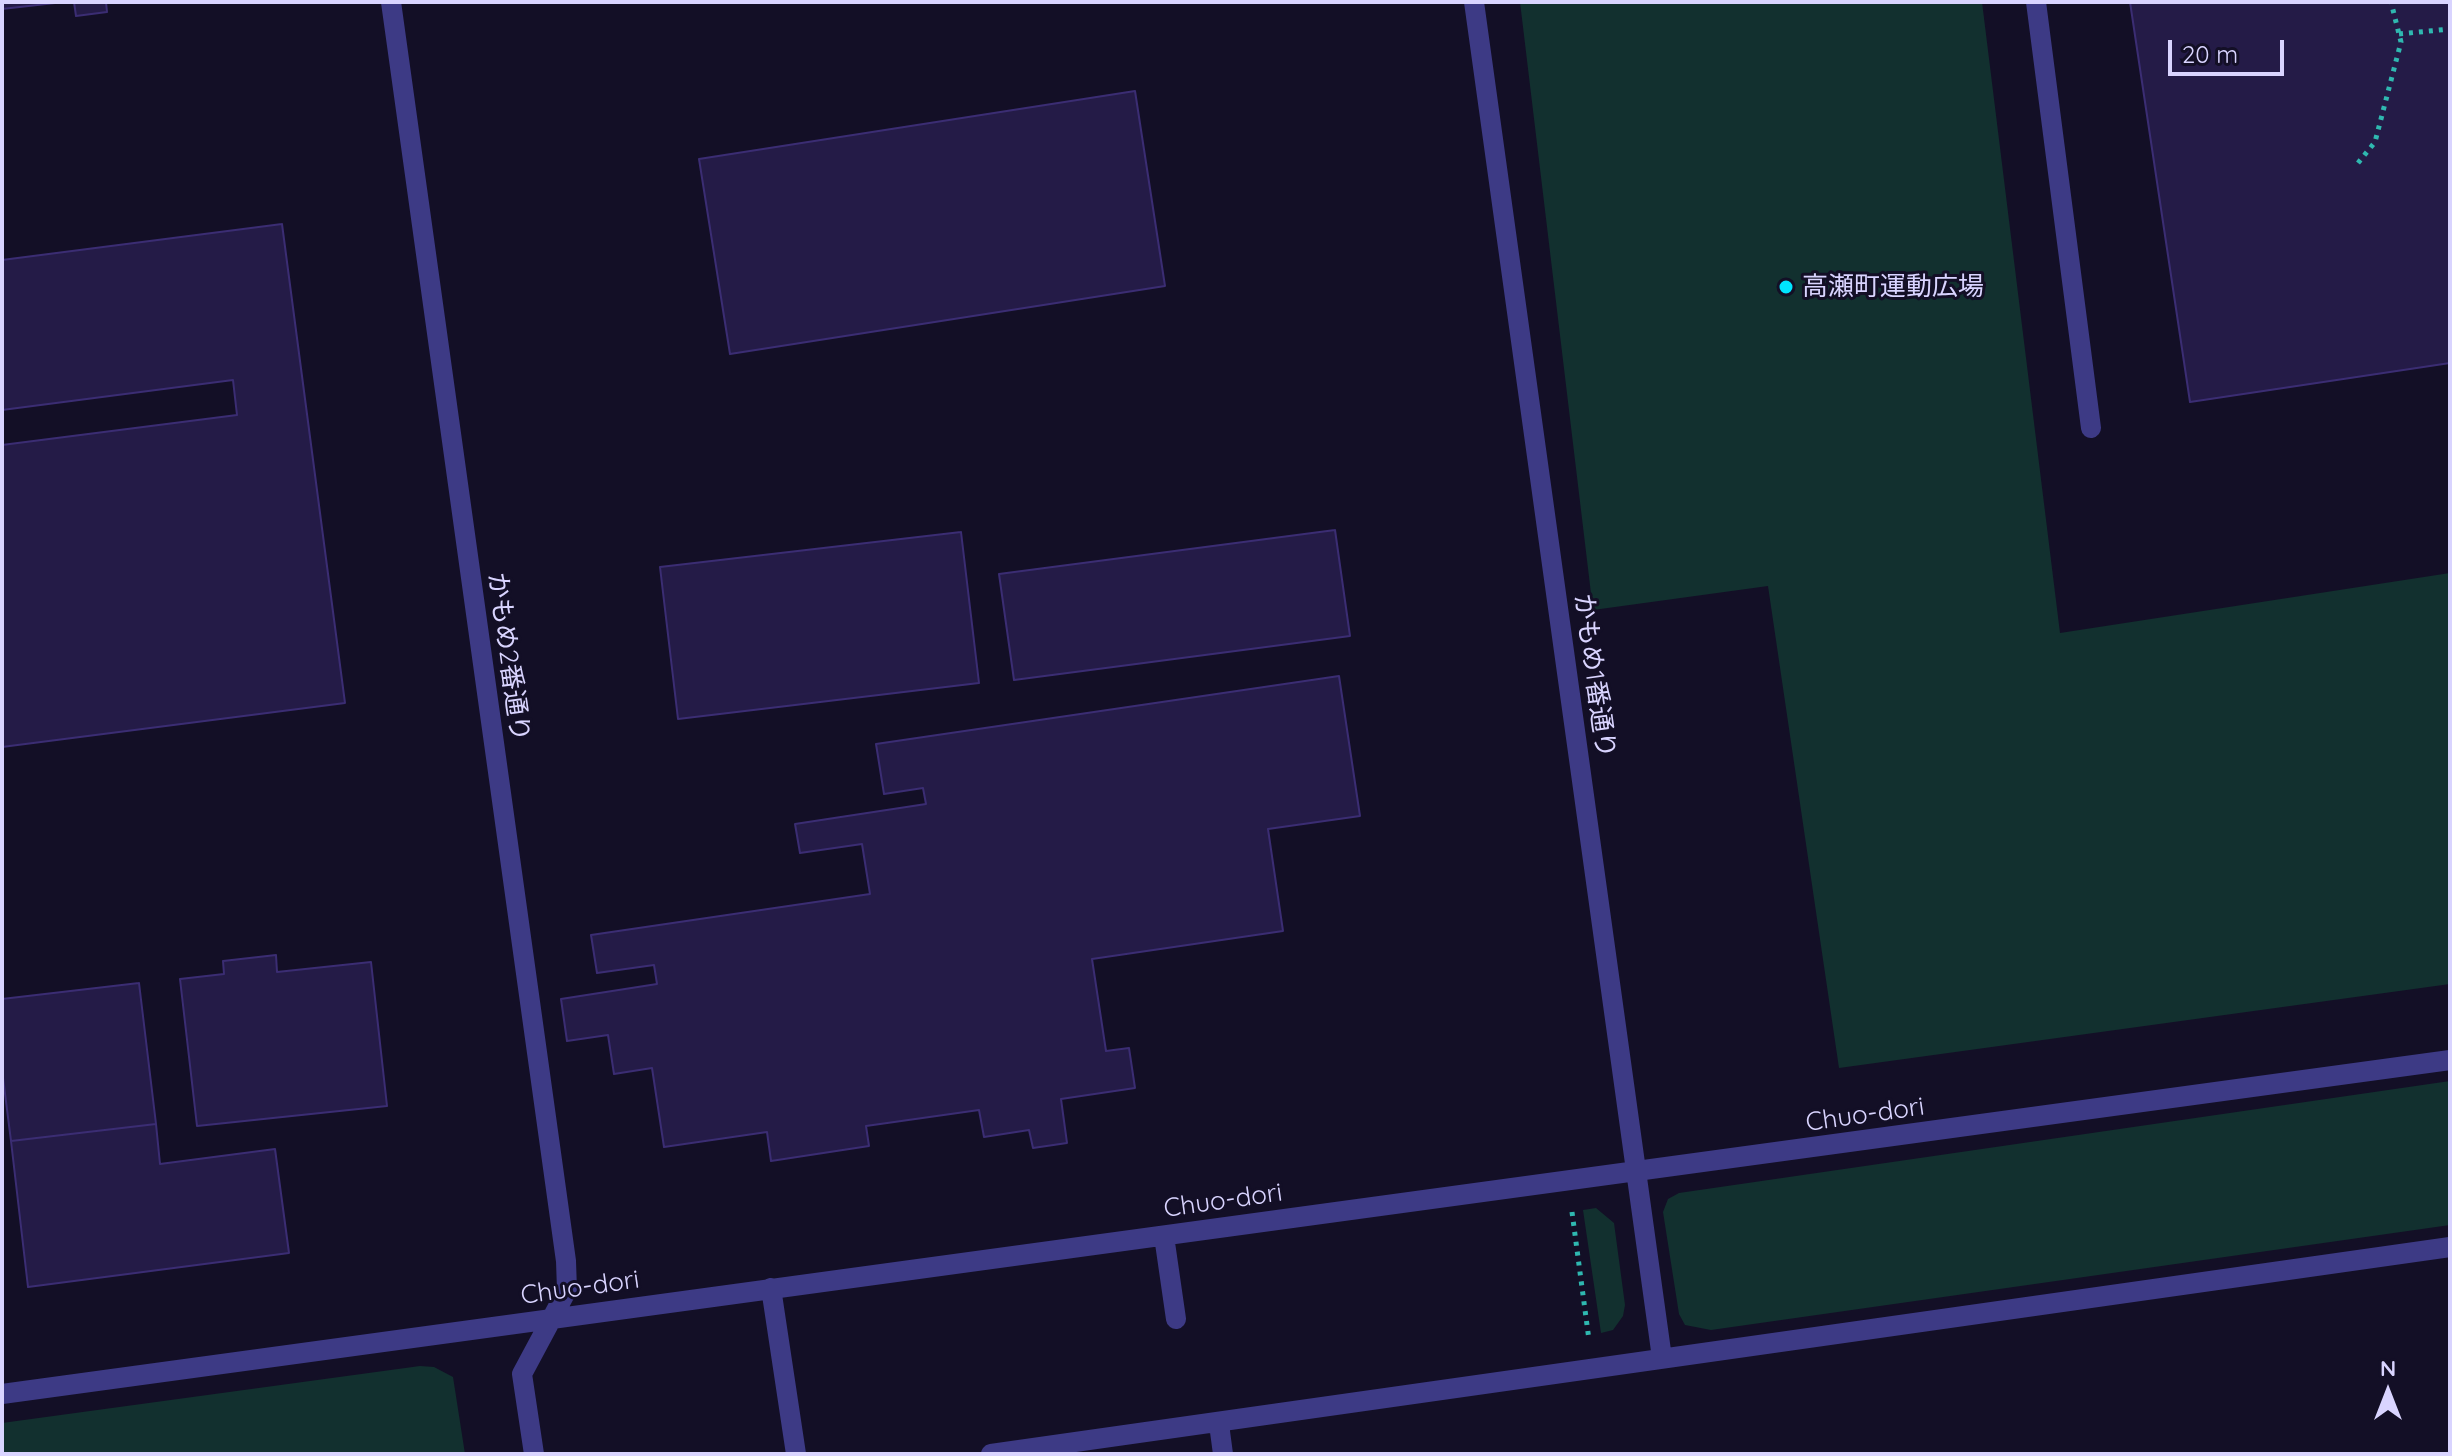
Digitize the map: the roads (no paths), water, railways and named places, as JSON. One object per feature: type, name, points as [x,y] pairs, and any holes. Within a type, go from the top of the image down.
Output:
[{"type":"street","name":"かもめ2番通り","points":[[391,2],[566,1261],[567,1290],[555,1318],[522,1374],[534,1454]]},
{"type":"street","name":"かもめ1番通り","points":[[1474,2],[1662,1358]]},
{"type":"street","points":[[2036,2],[2091,428]]},
{"type":"street","name":"Chuo-dori","points":[[2,1394],[2450,1060]]},
{"type":"street","points":[[1164,1236],[1176,1319]]},
{"type":"street","points":[[991,1454],[2450,1247]]},
{"type":"street","points":[[771,1288],[796,1454]]},
{"type":"street","points":[[1219,1424],[1223,1454]]},
{"type":"place","name":"高瀬町運動広場","points":[[1786,287]]}]
